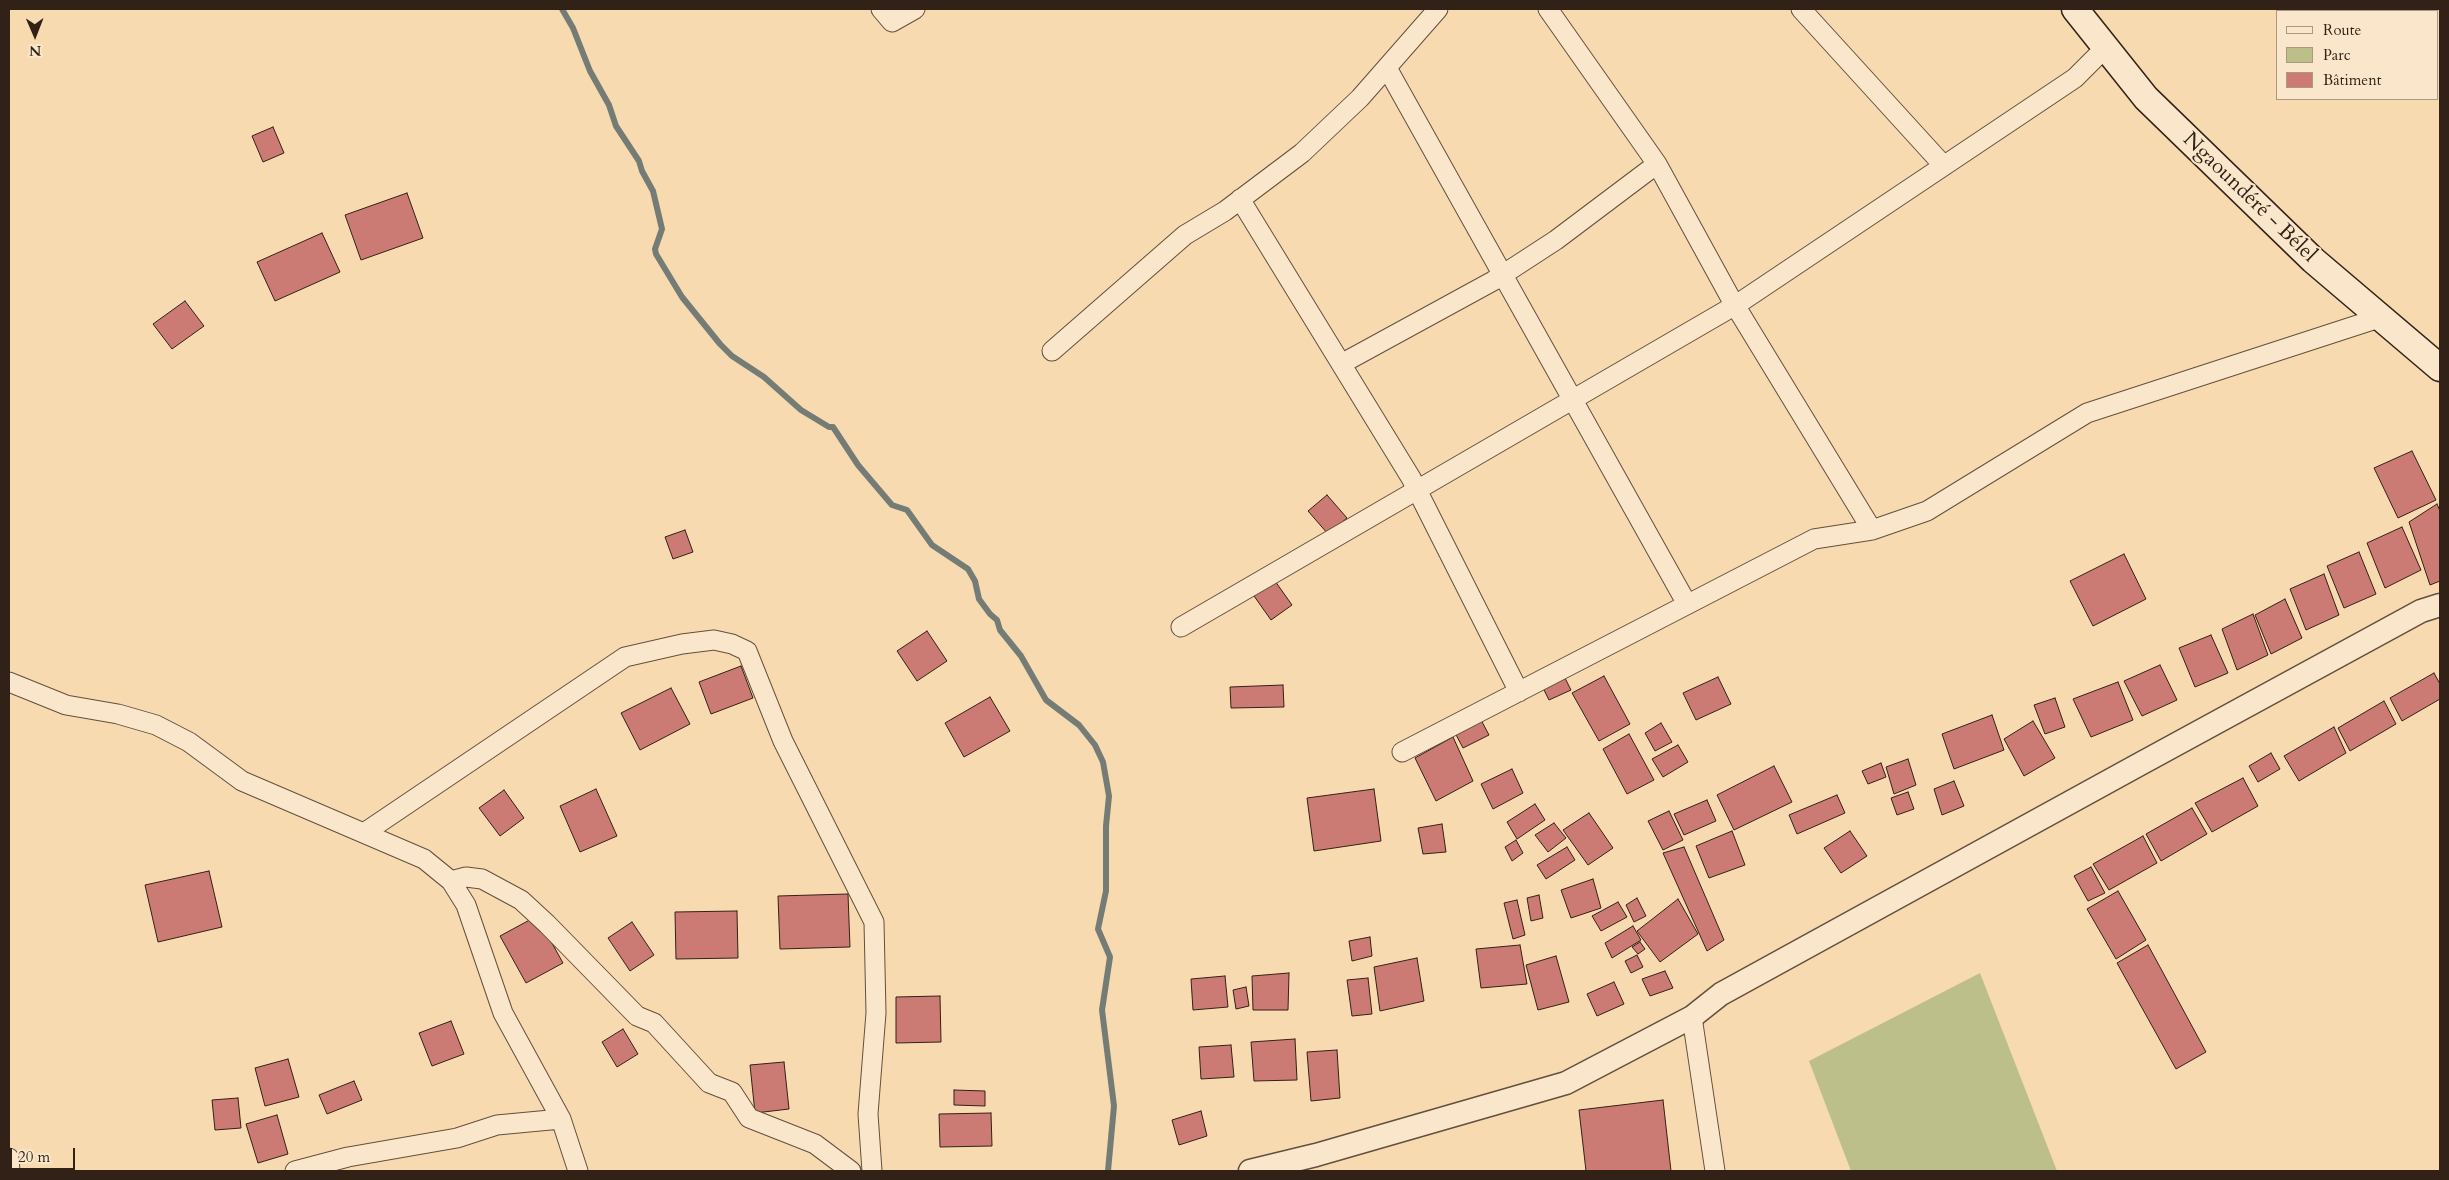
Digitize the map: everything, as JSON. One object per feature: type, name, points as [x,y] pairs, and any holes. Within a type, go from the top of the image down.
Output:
[{"type":"main road","name":"Ngaoundéré - Bélel","points":[[2075,9],[2146,98],[2313,260],[2440,368]]},
{"type":"street","points":[[881,9],[892,22],[916,9]]},
{"type":"street","points":[[1052,350],[1185,235],[1225,211],[1302,153],[1360,98],[1438,9]]},
{"type":"street","points":[[1548,9],[1657,164],[1735,305],[1872,530]]},
{"type":"street","points":[[1801,9],[1944,166]]},
{"type":"street","points":[[1181,627],[1735,305],[2075,78],[2106,48]]},
{"type":"street","points":[[1387,68],[1687,604]]},
{"type":"street","points":[[1341,364],[1503,275],[1556,240],[1657,164]]},
{"type":"street","points":[[1240,199],[1417,490],[1519,692]]},
{"type":"street","points":[[1402,752],[1814,539],[1872,530],[1927,511],[2087,413],[2379,318]]},
{"type":"street","points":[[1250,1171],[1316,1155],[1566,1083],[1692,1016],[1722,994],[2421,611],[2440,605]]},
{"type":"street","points":[[364,833],[626,657],[682,644],[714,640],[732,644],[747,651],[783,741],[874,922],[876,1013],[868,1114],[872,1171]]},
{"type":"street","points":[[9,682],[66,704],[118,714],[156,726],[190,742],[242,782],[424,859],[452,881],[466,905],[503,1013],[561,1120],[578,1171]]},
{"type":"street","points":[[452,881],[466,877],[482,879],[521,900],[548,924],[638,1016],[654,1023],[709,1083],[732,1092],[749,1118],[815,1144],[851,1171]]},
{"type":"street","points":[[1692,1016],[1715,1171]]},
{"type":"street","points":[[295,1171],[348,1157],[457,1138],[497,1125],[561,1120]]},
{"type":"street","points":[[9,1158],[10,1171]]},
{"type":"green space","points":[[1980,973],[2057,1171],[1851,1171],[1809,1061]]},
{"type":"building","points":[[273,127],[284,153],[263,162],[252,136]]},
{"type":"building","points":[[407,193],[423,238],[361,260],[345,215]]},
{"type":"building","points":[[322,233],[340,272],[275,301],[257,262]]},
{"type":"building","points":[[185,301],[204,326],[172,349],[153,324]]},
{"type":"building","points":[[2412,451],[2436,500],[2398,518],[2374,468]]},
{"type":"building","points":[[1327,495],[1347,518],[1328,534],[1308,511]]},
{"type":"building","points":[[2437,504],[2440,511],[2440,581],[2430,585],[2409,522]]},
{"type":"building","points":[[2402,527],[2421,570],[2385,588],[2367,543]]},
{"type":"building","points":[[685,530],[693,552],[673,559],[665,537]]},
{"type":"building","points":[[2359,552],[2376,594],[2344,608],[2327,566]]},
{"type":"building","points":[[2124,554],[2146,599],[2093,626],[2070,581]]},
{"type":"building","points":[[2324,574],[2339,615],[2306,630],[2290,589]]},
{"type":"building","points":[[1275,581],[1292,605],[1271,620],[1254,596]]},
{"type":"building","points":[[2285,599],[2302,638],[2271,654],[2255,615]]},
{"type":"building","points":[[2253,614],[2268,655],[2237,670],[2222,629]]},
{"type":"building","points":[[927,631],[947,661],[917,681],[897,651]]},
{"type":"building","points":[[2211,635],[2228,673],[2195,687],[2179,648]]},
{"type":"building","points":[[2160,665],[2177,700],[2142,716],[2124,681]]},
{"type":"building","points":[[741,666],[753,698],[711,714],[699,682]]},
{"type":"building","points":[[2434,673],[2440,684],[2440,699],[2402,721],[2390,698]]},
{"type":"building","points":[[1564,676],[1571,690],[1549,700],[1542,686]]},
{"type":"building","points":[[1604,676],[1630,724],[1599,741],[1572,693]]},
{"type":"building","points":[[1718,677],[1731,704],[1696,720],[1683,693]]},
{"type":"building","points":[[2118,682],[2133,720],[2091,737],[2073,699]]},
{"type":"building","points":[[1283,685],[1284,707],[1231,708],[1230,687]]},
{"type":"building","points":[[671,688],[690,724],[640,750],[621,713]]},
{"type":"building","points":[[990,697],[1010,731],[964,757],[945,723]]},
{"type":"building","points":[[2055,698],[2065,727],[2045,734],[2034,705]]},
{"type":"building","points":[[2384,701],[2396,724],[2350,751],[2338,728]]},
{"type":"building","points":[[1992,715],[2004,750],[1954,769],[1942,734]]},
{"type":"building","points":[[1480,718],[1489,735],[1463,748],[1454,731]]},
{"type":"building","points":[[2033,721],[2055,758],[2024,776],[2004,739]]},
{"type":"building","points":[[1661,723],[1672,742],[1655,751],[1645,733]]},
{"type":"building","points":[[2334,727],[2346,753],[2299,781],[2284,756]]},
{"type":"building","points":[[1629,734],[1654,780],[1627,794],[1603,749]]},
{"type":"building","points":[[1453,737],[1473,781],[1436,801],[1415,758]]},
{"type":"building","points":[[1678,745],[1688,762],[1663,777],[1652,759]]},
{"type":"building","points":[[2271,753],[2280,769],[2258,782],[2249,766]]},
{"type":"building","points":[[1908,759],[1916,785],[1894,794],[1886,767]]},
{"type":"building","points":[[1881,763],[1886,777],[1868,784],[1862,771]]},
{"type":"building","points":[[1774,766],[1792,802],[1734,830],[1717,795]]},
{"type":"building","points":[[1512,769],[1523,793],[1493,809],[1481,784]]},
{"type":"building","points":[[2243,778],[2258,806],[2212,832],[2195,803]]},
{"type":"building","points":[[1954,781],[1964,806],[1942,815],[1934,789]]},
{"type":"building","points":[[596,789],[617,836],[580,852],[560,806]]},
{"type":"building","points":[[1374,789],[1381,841],[1314,851],[1307,798]]},
{"type":"building","points":[[504,790],[524,818],[500,836],[479,808]]},
{"type":"building","points":[[1908,792],[1914,809],[1897,815],[1891,798]]},
{"type":"building","points":[[1837,795],[1845,813],[1797,834],[1789,815]]},
{"type":"building","points":[[1707,800],[1716,821],[1684,835],[1674,814]]},
{"type":"building","points":[[1535,804],[1545,820],[1517,839],[1507,822]]},
{"type":"building","points":[[2192,808],[2207,834],[2161,861],[2146,834]]},
{"type":"building","points":[[1669,811],[1683,840],[1663,850],[1648,821]]},
{"type":"building","points":[[1589,813],[1613,848],[1588,865],[1563,830]]},
{"type":"building","points":[[1554,823],[1566,838],[1548,852],[1535,835]]},
{"type":"building","points":[[1442,824],[1446,852],[1423,854],[1418,828]]},
{"type":"building","points":[[1732,831],[1745,865],[1709,878],[1696,846]]},
{"type":"building","points":[[1850,831],[1867,856],[1841,873],[1824,848]]},
{"type":"building","points":[[2143,836],[2157,863],[2109,890],[2093,864]]},
{"type":"building","points":[[1516,840],[1523,853],[1512,861],[1505,847]]},
{"type":"building","points":[[1567,847],[1575,860],[1546,879],[1537,865]]},
{"type":"building","points":[[1684,847],[1724,940],[1707,951],[1663,853]]},
{"type":"building","points":[[2091,867],[2105,893],[2088,901],[2074,876]]},
{"type":"building","points":[[209,871],[222,927],[158,942],[145,885]]},
{"type":"building","points":[[1593,879],[1601,908],[1571,918],[1561,890]]},
{"type":"building","points":[[2118,891],[2146,940],[2116,959],[2087,909]]},
{"type":"building","points":[[848,894],[850,947],[780,949],[778,896]]},
{"type":"building","points":[[1539,895],[1543,918],[1531,921],[1527,898]]},
{"type":"building","points":[[1637,898],[1646,916],[1634,922],[1626,905]]},
{"type":"building","points":[[1678,899],[1698,934],[1660,962],[1637,931]]},
{"type":"building","points":[[1517,900],[1525,935],[1513,939],[1504,903]]},
{"type":"building","points":[[1618,902],[1627,917],[1601,931],[1592,916]]},
{"type":"building","points":[[737,911],[738,958],[676,959],[675,912]]},
{"type":"building","points":[[537,916],[563,963],[526,983],[500,936]]},
{"type":"building","points":[[632,922],[654,955],[630,971],[608,938]]},
{"type":"building","points":[[1633,926],[1641,940],[1612,958],[1605,943]]},
{"type":"building","points":[[1370,937],[1372,956],[1352,961],[1349,941]]},
{"type":"building","points":[[1640,942],[1645,949],[1638,954],[1632,947]]},
{"type":"building","points":[[1520,945],[1527,984],[1481,988],[1476,949]]},
{"type":"building","points":[[2148,945],[2206,1052],[2176,1069],[2117,963]]},
{"type":"building","points":[[1637,955],[1643,967],[1631,973],[1625,961]]},
{"type":"building","points":[[1556,956],[1569,1002],[1538,1010],[1526,965]]},
{"type":"building","points":[[1417,958],[1424,1001],[1380,1011],[1374,967]]},
{"type":"building","points":[[1665,971],[1673,988],[1650,996],[1642,979]]},
{"type":"building","points":[[1289,973],[1288,1010],[1253,1010],[1252,976]]},
{"type":"building","points":[[1225,976],[1228,1007],[1193,1010],[1191,979]]},
{"type":"building","points":[[1368,978],[1372,1014],[1352,1016],[1347,980]]},
{"type":"building","points":[[1614,982],[1624,1004],[1597,1016],[1587,994]]},
{"type":"building","points":[[1246,987],[1249,1006],[1236,1009],[1233,990]]},
{"type":"building","points":[[940,996],[941,1042],[896,1043],[896,997]]},
{"type":"building","points":[[451,1021],[464,1054],[432,1066],[419,1033]]},
{"type":"building","points":[[623,1029],[638,1054],[617,1067],[602,1042]]},
{"type":"building","points":[[1295,1039],[1297,1080],[1254,1081],[1251,1042]]},
{"type":"building","points":[[1231,1045],[1234,1077],[1201,1079],[1199,1047]]},
{"type":"building","points":[[1337,1050],[1340,1098],[1311,1101],[1307,1052]]},
{"type":"building","points":[[288,1059],[299,1097],[265,1106],[255,1068]]},
{"type":"building","points":[[784,1062],[789,1109],[755,1113],[750,1065]]},
{"type":"building","points":[[354,1081],[362,1100],[327,1114],[319,1095]]},
{"type":"building","points":[[954,1090],[985,1091],[985,1106],[954,1105]]},
{"type":"building","points":[[238,1098],[241,1128],[215,1130],[212,1100]]},
{"type":"building","points":[[1663,1100],[1671,1171],[1586,1171],[1579,1110]]},
{"type":"building","points":[[1201,1111],[1207,1136],[1179,1145],[1172,1120]]},
{"type":"building","points":[[991,1113],[992,1146],[940,1147],[939,1114]]},
{"type":"building","points":[[277,1115],[288,1154],[258,1163],[246,1124]]},
{"type":"waterway","points":[[562,9],[573,28],[590,71],[609,105],[616,126],[639,161],[642,171],[653,191],[662,229],[655,249],[656,254],[682,297],[732,356],[764,377],[801,410],[829,427],[833,427],[858,465],[892,505],[907,510],[932,545],[968,569],[975,581],[979,599],[997,620],[1000,630],[1021,656],[1046,700],[1079,725],[1095,745],[1103,762],[1109,796],[1106,826],[1106,891],[1098,929],[1110,957],[1102,1010],[1114,1106],[1108,1171]]}]
